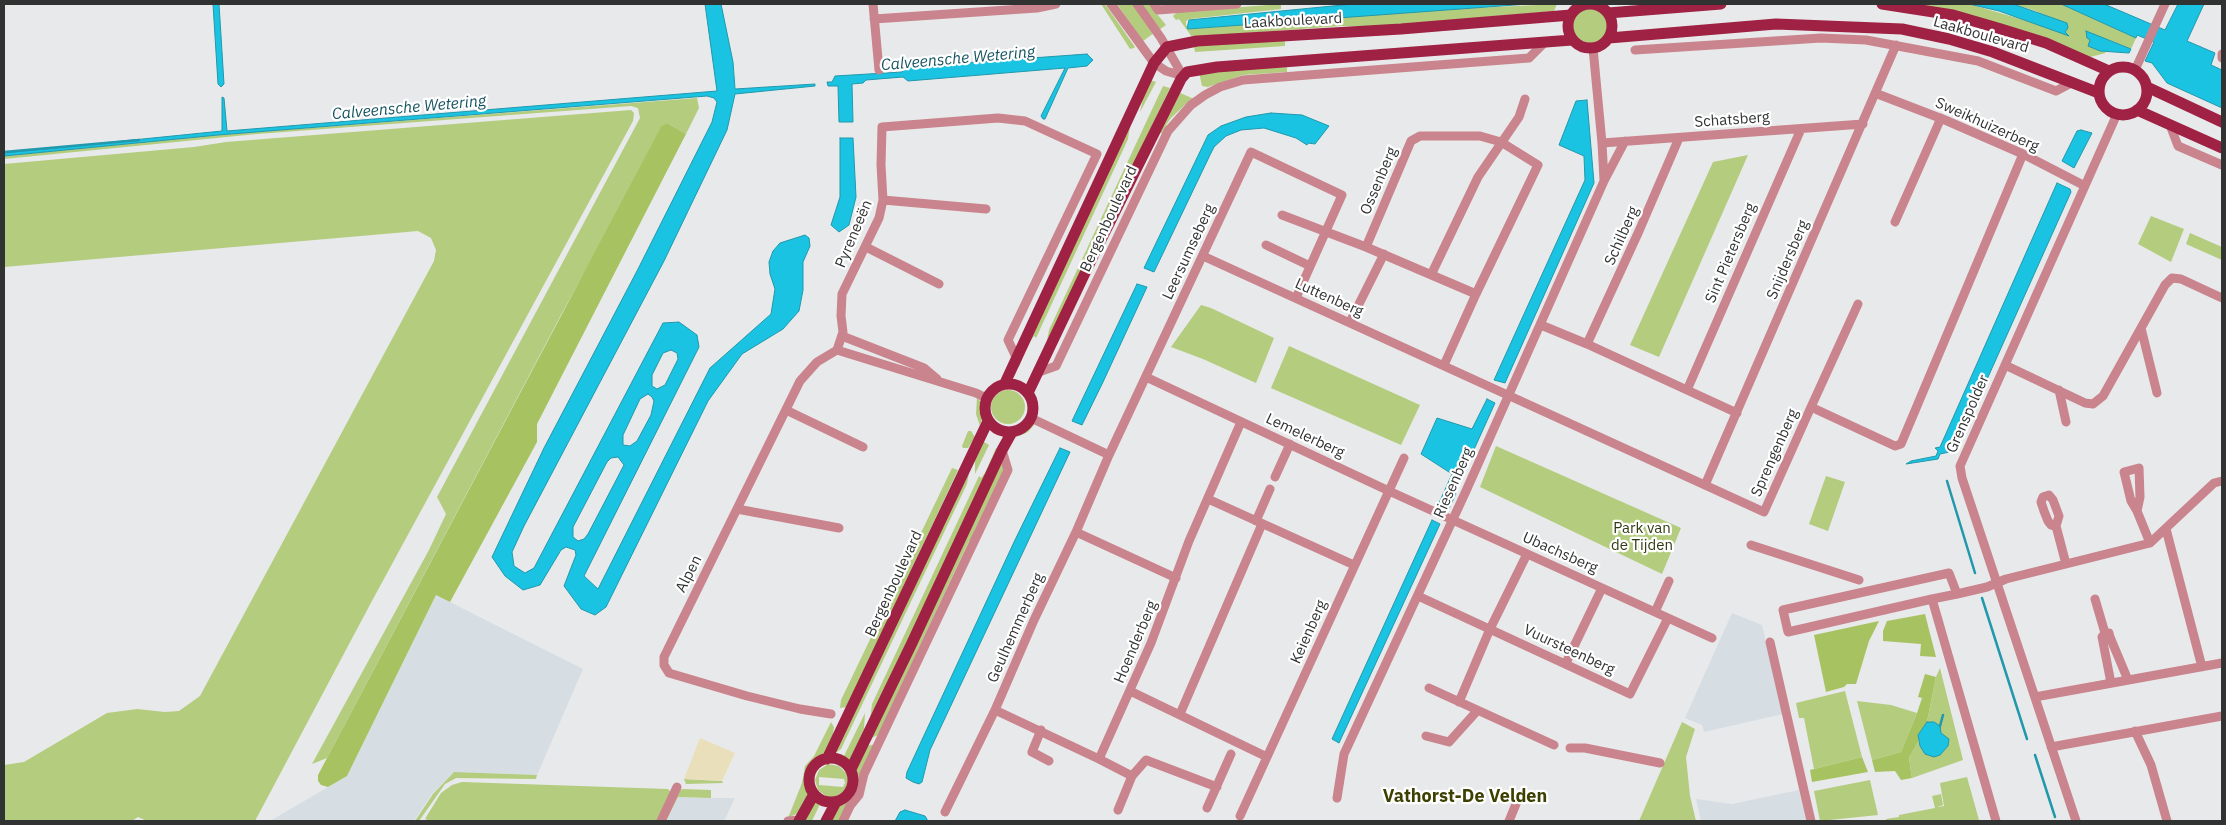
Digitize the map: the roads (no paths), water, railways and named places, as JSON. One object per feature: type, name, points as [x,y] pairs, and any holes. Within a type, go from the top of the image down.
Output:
[{"type":"main road","points":[[1183,76],[1190,71],[1217,67],[1572,40],[1582,47],[1594,48],[1609,38],[1612,23],[1608,13],[1602,7],[1588,4],[1581,6],[1571,15],[1568,25],[1572,40]]},
{"type":"main road","points":[[1608,13],[1721,4]]},
{"type":"main road","name":"Laakboulevard","points":[[1882,4],[1953,15],[2001,28],[2046,43],[2109,71]]},
{"type":"main road","name":"Laakboulevard","points":[[1167,48],[1197,41],[1410,28],[1571,15]]},
{"type":"main road","name":"Laakboulevard","points":[[1609,38],[1776,24],[1902,29],[1949,39],[1993,52],[2099,93]]},
{"type":"main road","name":"Bergenboulevard","points":[[1005,383],[1154,63],[1167,48]]},
{"type":"main road","points":[[2117,67],[2135,70],[2145,80],[2147,87],[2146,98],[2137,110],[2131,114],[2117,114],[2104,107],[2099,93],[2099,84],[2109,71],[2117,67]]},
{"type":"main road","name":"Bergenboulevard","points":[[1028,393],[1095,252],[1183,76]]},
{"type":"main road","points":[[2147,87],[2222,122]]},
{"type":"main road","points":[[2137,110],[2222,148]]},
{"type":"main road","points":[[1005,383],[1017,385],[1028,393],[1033,406],[1031,418],[1026,425],[1012,432],[1000,431],[988,421],[981,395],[1005,383]]},
{"type":"main road","name":"Bergenboulevard","points":[[827,759],[988,421]]},
{"type":"main road","points":[[851,769],[1012,432]]},
{"type":"main road","points":[[827,759],[839,760],[851,769],[854,780],[851,790],[844,799],[836,802],[824,802],[814,794],[809,783],[811,772],[819,762],[827,759]]},
{"type":"main road","points":[[795,821],[814,794]]},
{"type":"main road","points":[[826,821],[836,802]]},
{"type":"street","points":[[873,4],[879,70]]},
{"type":"street","points":[[874,19],[1037,8],[1056,4]]},
{"type":"street","points":[[1111,4],[1154,63],[1166,71],[1183,76]]},
{"type":"street","points":[[1137,4],[1167,48],[1183,76]]},
{"type":"street","points":[[1156,7],[1232,4]]},
{"type":"street","points":[[2135,70],[2165,4]]},
{"type":"street","points":[[1639,35],[1652,49]]},
{"type":"street","name":"Laakboulevard","points":[[1635,50],[1821,38],[1866,40],[1978,61],[2056,91],[2073,82]]},
{"type":"street","name":"Bergenboulevard","points":[[1039,372],[1056,366],[1168,131],[1191,105],[1220,87],[1244,80],[1529,58],[1545,42]]},
{"type":"street","name":"Snijdersberg","points":[[1705,485],[1896,45]]},
{"type":"street","name":"Riesenberg","points":[[1594,48],[1604,181]]},
{"type":"street","name":"Sweikhuizerberg","points":[[1875,93],[1941,118],[2023,154],[2085,186]]},
{"type":"street","points":[[1431,275],[1478,176],[1519,117],[1524,99]]},
{"type":"street","name":"Grenspolder","points":[[2076,821],[1962,478],[1960,466],[2117,114]]},
{"type":"street","name":"Pyreneeën","points":[[837,350],[843,332],[841,316],[842,294],[879,218],[883,200],[881,165],[882,127],[998,118],[1012,119],[1043,128],[1096,154],[1008,340],[1016,357]]},
{"type":"street","points":[[1895,222],[1941,118]]},
{"type":"street","name":"Schatsberg","points":[[1602,143],[1863,124]]},
{"type":"street","points":[[2170,125],[2178,146],[2222,166]]},
{"type":"street","name":"Sint Pietersberg","points":[[1687,390],[1801,129]]},
{"type":"street","name":"Ossenberg","points":[[1366,247],[1411,141],[1420,136],[1480,136],[1501,142],[1538,165],[1476,294]]},
{"type":"street","name":"Schilberg","points":[[1587,344],[1679,138]]},
{"type":"street","name":"Riesenberg","points":[[1337,798],[1344,754],[1453,520],[1604,181],[1625,141]]},
{"type":"street","name":"Leersumseberg","points":[[1109,455],[1251,152],[1342,195],[1326,231]]},
{"type":"street","name":"Sprengenberg","points":[[1444,366],[1510,394],[1764,512],[1811,407],[1896,446],[1901,444],[2023,154]]},
{"type":"street","points":[[883,200],[986,209]]},
{"type":"street","points":[[1282,214],[1384,254],[1476,294],[1444,366]]},
{"type":"street","points":[[1296,298],[1326,231]]},
{"type":"street","points":[[1266,245],[1310,266]]},
{"type":"street","points":[[866,247],[940,284]]},
{"type":"street","points":[[1350,322],[1384,254]]},
{"type":"street","name":"Luttenberg","points":[[1203,256],[1444,366]]},
{"type":"street","points":[[2005,364],[2085,403],[2093,404],[2103,396],[2165,285],[2172,278],[2181,279],[2222,298]]},
{"type":"street","points":[[1811,407],[1858,304]]},
{"type":"street","points":[[1541,325],[1587,344],[1737,413]]},
{"type":"street","points":[[2141,328],[2157,393]]},
{"type":"street","points":[[842,336],[924,368],[939,381]]},
{"type":"street","points":[[837,350],[981,395]]},
{"type":"street","name":"Alpen","points":[[831,714],[747,696],[669,673],[664,665],[664,657],[800,381],[817,362],[837,350]]},
{"type":"street","name":"Lemelerberg","points":[[1146,377],[1453,520]]},
{"type":"street","points":[[2059,390],[2066,422]]},
{"type":"street","points":[[786,410],[863,447]]},
{"type":"street","points":[[1031,418],[1109,455]]},
{"type":"street","name":"Hoenderberg","points":[[1099,759],[1154,636],[1208,499],[1241,422]]},
{"type":"street","points":[[1275,477],[1290,444]]},
{"type":"street","points":[[843,821],[850,806],[859,795],[864,776],[1008,470],[1002,450]]},
{"type":"street","name":"Geulhemmerberg","points":[[945,812],[995,710],[1109,455]]},
{"type":"street","name":"Keienberg","points":[[1240,816],[1265,756],[1285,718],[1404,458]]},
{"type":"street","points":[[1956,594],[1949,573],[1780,610],[1788,632],[1956,594],[1998,583],[2006,579],[2150,543],[2214,484],[2222,481]]},
{"type":"street","points":[[1180,714],[1259,522],[1270,490]]},
{"type":"street","points":[[1208,499],[1354,564]]},
{"type":"street","points":[[737,509],[839,528]]},
{"type":"street","points":[[2137,511],[2150,543]]},
{"type":"street","name":"Ubachsberg","points":[[1453,520],[1712,638]]},
{"type":"street","points":[[2056,526],[2066,564]]},
{"type":"street","points":[[2166,528],[2202,667]]},
{"type":"street","points":[[1076,532],[1176,578]]},
{"type":"street","points":[[1752,545],[1859,580]]},
{"type":"street","points":[[1459,702],[1490,629],[1527,554]]},
{"type":"street","points":[[1655,612],[1669,581]]},
{"type":"street","points":[[1566,663],[1602,588]]},
{"type":"street","name":"Vuursteenberg","points":[[1418,596],[1630,694],[1668,618]]},
{"type":"street","points":[[1932,599],[1996,821]]},
{"type":"street","points":[[2095,599],[2105,633],[2109,634],[2128,680]]},
{"type":"street","points":[[2105,633],[2102,637],[2111,683]]},
{"type":"street","points":[[1770,642],[1811,821]]},
{"type":"street","points":[[2035,697],[2222,663]]},
{"type":"street","points":[[1429,688],[1554,745]]},
{"type":"street","points":[[1130,690],[1265,756]]},
{"type":"street","points":[[995,710],[1041,730],[1132,776]]},
{"type":"street","points":[[1426,736],[1449,742],[1477,711]]},
{"type":"street","points":[[2051,747],[2222,716]]},
{"type":"street","points":[[1041,730],[1032,752],[1050,761]]},
{"type":"street","points":[[2136,731],[2151,765],[2167,821]]},
{"type":"street","points":[[863,744],[882,738]]},
{"type":"street","points":[[1570,748],[1585,748],[1660,763]]},
{"type":"street","points":[[1207,808],[1230,754]]},
{"type":"street","points":[[1118,810],[1132,776],[1146,760],[1217,786]]},
{"type":"street","points":[[660,821],[677,787]]},
{"type":"street","points":[[1509,821],[1516,804]]},
{"type":"water","points":[[213,4],[219,4],[224,84],[221,87],[218,84]]},
{"type":"water","points":[[705,4],[721,4],[733,62],[735,89],[815,84],[815,86],[735,94],[727,130],[664,261],[524,526],[512,552],[514,566],[525,573],[534,568],[663,323],[679,322],[697,335],[699,347],[584,576],[598,589],[710,368],[771,314],[775,289],[770,274],[769,262],[773,251],[780,243],[805,235],[809,238],[810,246],[803,262],[803,290],[799,311],[783,329],[742,354],[708,401],[606,607],[595,615],[581,609],[564,586],[576,555],[575,550],[566,547],[561,550],[540,585],[523,590],[505,576],[492,557],[544,448],[637,271],[712,122],[717,102],[714,98],[707,96],[218,135],[4,156],[4,153],[222,131],[222,97],[224,98],[227,131],[717,91]],"holes":[[[671,350],[677,353],[678,359],[665,385],[657,389],[652,386],[652,375],[663,353]],[[648,394],[652,397],[654,401],[651,415],[637,441],[630,446],[623,445],[623,435],[640,399]],[[618,457],[624,465],[588,534],[584,539],[578,541],[573,537],[573,527],[607,462],[611,458]]]},
{"type":"water","points":[[1353,4],[1528,4],[1187,28],[1189,20]]},
{"type":"water","points":[[1969,4],[2013,4],[2067,23],[2068,28],[2065,32],[2069,36],[1999,11]]},
{"type":"water","points":[[2061,4],[2104,4],[2165,30],[2178,4],[2204,4],[2187,41],[2215,53],[2211,65],[2222,70],[2222,108],[2167,83],[2152,63],[2145,61],[2154,42],[2137,35],[2136,38]]},
{"type":"water","points":[[2086,31],[2131,49],[2129,53],[2100,51],[2088,46],[2090,40],[2087,38]]},
{"type":"water","points":[[1087,54],[1093,60],[1087,66],[1068,68],[1045,119],[1041,116],[1065,68],[908,81],[903,77],[866,80],[863,83],[852,84],[853,122],[839,122],[838,86],[828,86],[827,82],[832,82],[835,76],[902,72],[907,67]]},
{"type":"water","points":[[1587,100],[1594,183],[1505,383],[1494,380],[1585,180],[1584,156],[1559,145],[1576,101]]},
{"type":"water","points":[[1271,113],[1302,115],[1329,126],[1315,144],[1308,143],[1307,145],[1296,138],[1264,128],[1241,130],[1226,136],[1214,147],[1154,272],[1144,268],[1208,135],[1221,126],[1246,117]]},
{"type":"water","points":[[2081,130],[2092,133],[2074,168],[2062,161],[2077,131]]},
{"type":"water","points":[[840,138],[853,138],[856,197],[849,225],[839,232],[831,225],[840,197]]},
{"type":"water","points":[[2057,183],[2070,189],[2071,192],[1958,444],[1954,451],[1940,454],[1938,459],[1906,464],[1911,461],[1936,456],[1938,451],[1935,448],[1940,447]]},
{"type":"water","points":[[1137,284],[1147,287],[1103,382],[1082,425],[1072,421]]},
{"type":"water","points":[[1487,399],[1495,403],[1448,507],[1439,503],[1452,474],[1421,454],[1437,418],[1472,429]]},
{"type":"water","points":[[1060,448],[1070,452],[930,750],[922,782],[919,784],[913,782],[906,778],[907,772]]},
{"type":"water","points":[[1432,520],[1440,524],[1339,743],[1332,739]]},
{"type":"water","points":[[1927,722],[1934,722],[1940,726],[1941,733],[1949,739],[1948,746],[1940,755],[1934,757],[1925,754],[1920,746],[1918,735]]},
{"type":"water","points":[[905,810],[925,816],[928,821],[895,821],[900,812]]},
{"type":"waterway","name":"Calveensche Wetering","points":[[4,152],[139,140]]},
{"type":"waterway","points":[[1947,481],[1975,573]]},
{"type":"waterway","points":[[1448,509],[1455,494]]},
{"type":"waterway","points":[[1982,598],[2027,739]]},
{"type":"waterway","points":[[1940,726],[1943,715]]},
{"type":"waterway","points":[[2035,755],[2055,817]]},
{"type":"district","name":"Vathorst-De Velden","points":[[1465,797]]},
{"type":"park label","name":"Park van de Tijden","points":[[1642,538]]}]
